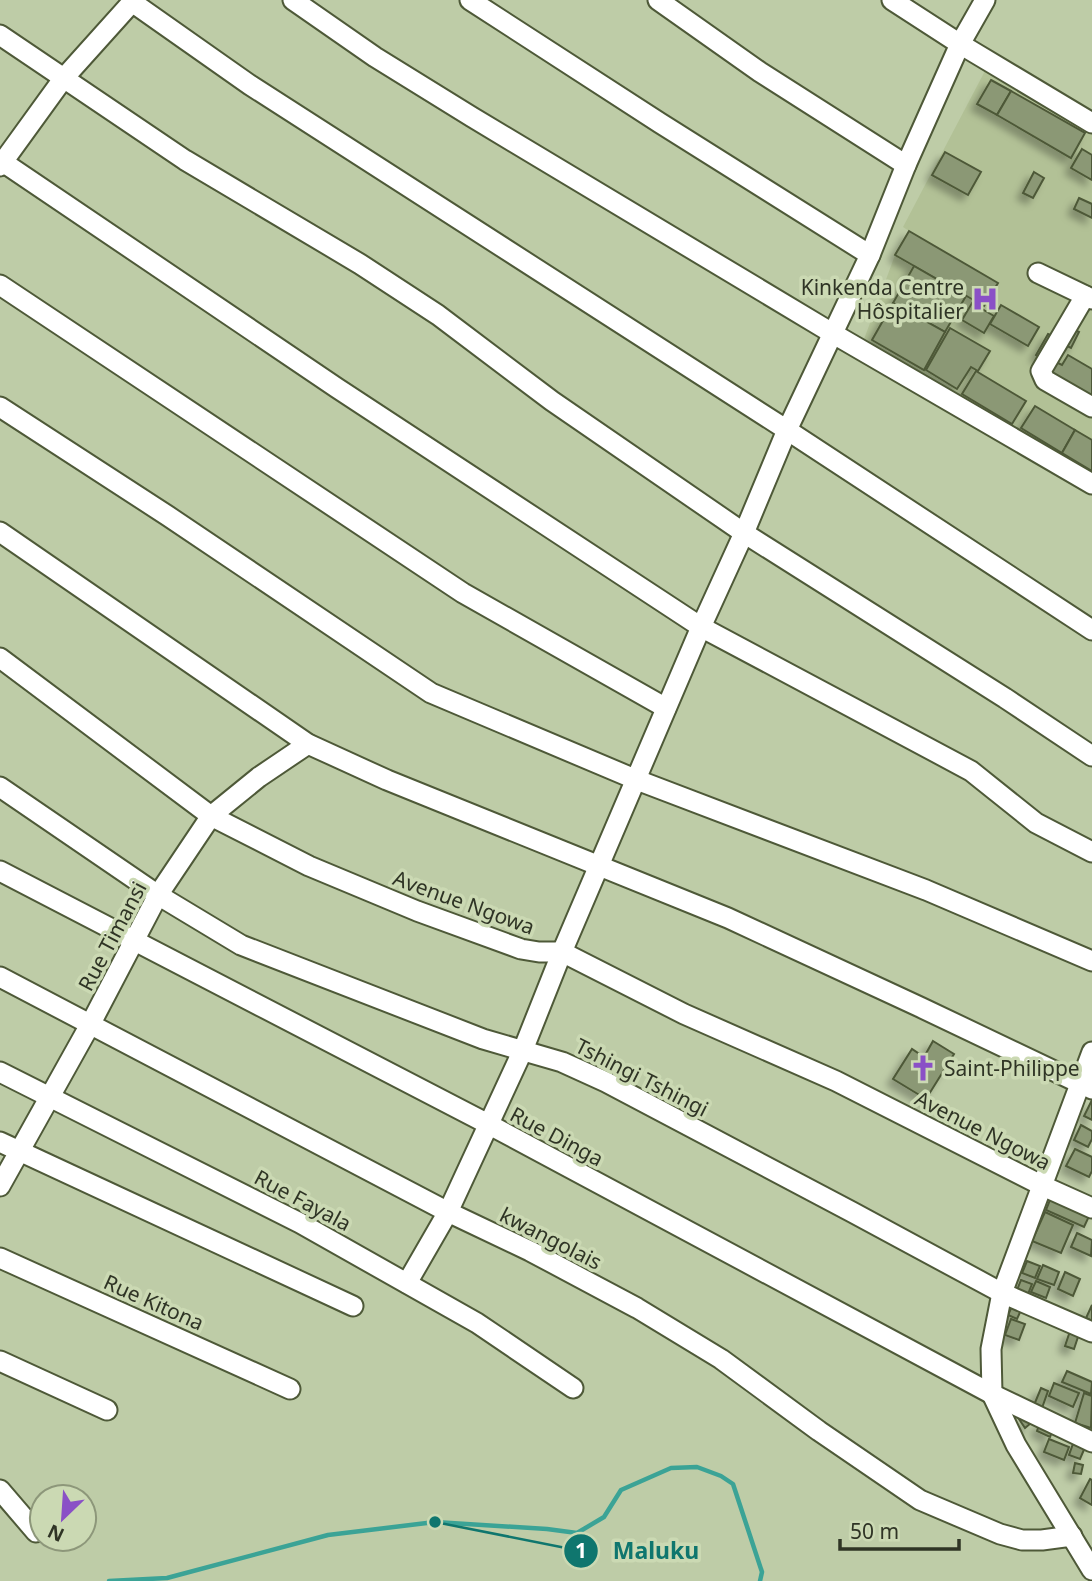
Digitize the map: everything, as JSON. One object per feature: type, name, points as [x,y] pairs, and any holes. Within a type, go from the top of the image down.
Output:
[{"type":"street","points":[[293,0],[375,57],[450,104],[832,333],[1092,484]]},
{"type":"street","points":[[470,0],[672,131],[870,254]]},
{"type":"street","points":[[657,0],[760,72],[906,165]]},
{"type":"street","points":[[892,0],[1092,123]]},
{"type":"street","points":[[407,1283],[448,1212],[523,1051],[562,952],[787,430],[870,254],[960,44],[985,0]]},
{"type":"street","points":[[1092,630],[787,430],[241,79],[133,1],[63,79],[1,163],[702,627],[971,771],[1035,823],[1092,852]]},
{"type":"street","points":[[0,35],[185,160],[360,264],[438,315],[552,401],[744,533],[1092,756]]},
{"type":"street","points":[[1038,273],[1088,298],[1041,371],[1045,380],[1092,407]]},
{"type":"street","points":[[0,285],[463,593],[666,708]]},
{"type":"street","points":[[0,407],[431,693],[637,780],[926,890],[1092,961]]},
{"type":"street","points":[[0,532],[308,744],[387,780],[728,918],[920,1006],[1085,1086]]},
{"type":"street","name":"Avenue Ngowa","points":[[0,659],[211,816],[309,866],[417,911],[521,948],[539,952],[562,952],[684,1014],[836,1081],[1092,1208]]},
{"type":"street","name":"Rue Timansi","points":[[0,1186],[91,1023],[158,895],[211,816],[259,776],[308,744]]},
{"type":"street","name":"Tshingi Tshingi","points":[[0,787],[158,895],[241,945],[483,1039],[554,1059],[606,1082],[1002,1293],[1092,1332]]},
{"type":"street","name":"Rue Dinga","points":[[0,872],[488,1124],[992,1394],[1092,1442]]},
{"type":"street","name":"kwangolais","points":[[0,977],[637,1308],[721,1359],[920,1500],[1000,1534],[1023,1540],[1072,1536]]},
{"type":"street","points":[[1092,1052],[1085,1086],[1002,1293],[991,1349],[992,1394],[1016,1445],[1092,1569]]},
{"type":"street","name":"Rue Fayala","points":[[0,1072],[300,1223],[487,1329],[573,1388]]},
{"type":"street","points":[[0,1142],[353,1306]]},
{"type":"street","name":"Rue Kitona","points":[[0,1258],[290,1389]]},
{"type":"street","points":[[0,1361],[107,1410]]},
{"type":"street","points":[[0,1490],[28,1523]]},
{"type":"shaded area","name":"Kinkenda Centre Hôspitalier","points":[[986,69],[1092,129],[1092,475],[863,342],[895,255],[909,231],[903,227]]},
{"type":"building","points":[[991,80],[1011,91],[997,115],[977,104]]},
{"type":"building","points":[[1011,91],[1085,133],[1071,158],[997,115]]},
{"type":"building","points":[[1082,149],[1092,155],[1092,180],[1071,168]]},
{"type":"building","points":[[945,152],[981,172],[968,195],[932,175]]},
{"type":"building","points":[[1034,172],[1044,178],[1033,198],[1023,193]]},
{"type":"building","points":[[1079,198],[1092,204],[1092,218],[1074,209]]},
{"type":"building","points":[[909,231],[998,283],[984,306],[895,255]]},
{"type":"building","points":[[914,266],[966,296],[945,332],[893,303]]},
{"type":"building","points":[[893,303],[945,332],[924,370],[872,340]]},
{"type":"building","points":[[972,303],[994,316],[984,333],[962,320]]},
{"type":"building","points":[[1001,305],[1039,327],[1028,346],[990,324]]},
{"type":"building","points":[[950,328],[990,351],[978,371],[971,367],[957,389],[926,370]]},
{"type":"building","points":[[1071,328],[1079,332],[1071,348],[1063,344]]},
{"type":"building","points":[[1048,334],[1058,339],[1046,360],[1036,355]]},
{"type":"building","points":[[1068,355],[1092,369],[1092,397],[1050,372],[1056,362],[1062,365]]},
{"type":"building","points":[[976,371],[1026,401],[1012,424],[962,394]]},
{"type":"building","points":[[1035,406],[1075,430],[1062,453],[1021,428]]},
{"type":"building","points":[[1075,430],[1092,440],[1092,471],[1062,453]]},
{"type":"building","name":"Saint-Philippe","points":[[933,1041],[954,1054],[926,1099],[893,1079],[912,1049],[924,1057]]},
{"type":"building","points":[[1092,1100],[1092,1120],[1084,1116]]},
{"type":"building","points":[[1081,1125],[1092,1131],[1088,1147],[1074,1140]]},
{"type":"building","points":[[1075,1149],[1092,1157],[1089,1177],[1066,1166]]},
{"type":"building","points":[[1052,1195],[1091,1212],[1084,1227],[1046,1210]]},
{"type":"building","points":[[1045,1212],[1073,1225],[1061,1253],[1032,1241]]},
{"type":"building","points":[[1077,1233],[1092,1240],[1091,1256],[1071,1247]]},
{"type":"building","points":[[1027,1261],[1040,1266],[1035,1278],[1022,1273]]},
{"type":"building","points":[[1043,1265],[1059,1272],[1054,1285],[1037,1279]]},
{"type":"building","points":[[1065,1272],[1080,1279],[1073,1296],[1058,1289]]},
{"type":"building","points":[[1021,1280],[1032,1284],[1026,1299],[1015,1295]]},
{"type":"building","points":[[1036,1281],[1050,1287],[1046,1298],[1031,1292]]},
{"type":"building","points":[[1013,1304],[1022,1308],[1017,1319],[1008,1315]]},
{"type":"building","points":[[1092,1305],[1092,1321],[1086,1318]]},
{"type":"building","points":[[1011,1319],[1025,1324],[1019,1340],[1005,1335]]},
{"type":"building","points":[[1070,1331],[1079,1334],[1074,1349],[1065,1346]]},
{"type":"building","points":[[1067,1371],[1092,1382],[1091,1394],[1062,1382]]},
{"type":"building","points":[[1054,1383],[1079,1393],[1073,1407],[1049,1396]]},
{"type":"building","points":[[1041,1388],[1048,1391],[1042,1408],[1034,1405]]},
{"type":"building","points":[[1084,1393],[1092,1396],[1091,1428],[1075,1423]]},
{"type":"building","points":[[1017,1416],[1031,1423],[1025,1428]]},
{"type":"building","points":[[1040,1422],[1054,1427],[1050,1437],[1037,1431]]},
{"type":"building","points":[[1049,1439],[1069,1447],[1064,1460],[1044,1452]]},
{"type":"building","points":[[1074,1441],[1086,1445],[1080,1459],[1069,1455]]},
{"type":"building","points":[[1075,1463],[1083,1465],[1081,1474],[1073,1473]]},
{"type":"building","points":[[1090,1479],[1092,1480],[1092,1505],[1080,1498]]},
{"type":"waterway","points":[[109,1581],[167,1578],[328,1535],[435,1522],[577,1533],[604,1517],[621,1490],[671,1468],[697,1467],[721,1476],[733,1484],[762,1572],[760,1581]]},
{"type":"place","name":"Kinkenda Centre Hôspitalier","points":[[985,299]]},
{"type":"place","name":"Saint-Philippe","points":[[923,1068]]},
{"type":"place","name":"Maluku","points":[[435,1522]]}]
